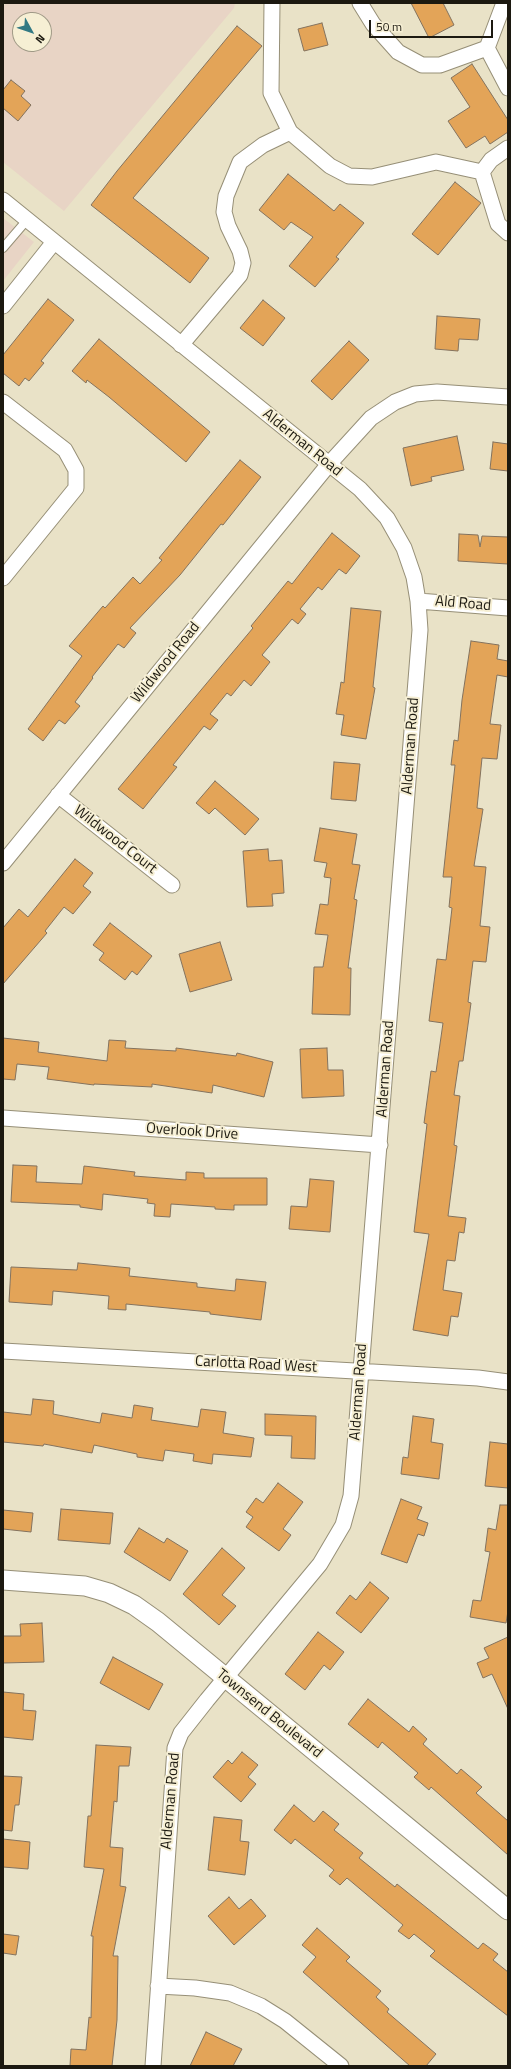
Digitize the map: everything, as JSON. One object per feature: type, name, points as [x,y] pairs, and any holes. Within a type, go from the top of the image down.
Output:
[{"type":"street","points":[[272,3],[271,94],[290,132],[330,166],[349,176],[372,178],[405,168],[436,162],[482,172]]},
{"type":"street","points":[[360,3],[373,24],[398,52],[422,65],[440,65],[488,48]]},
{"type":"street","points":[[504,3],[488,48],[508,88]]},
{"type":"street","points":[[181,345],[240,275],[243,264],[240,251],[228,226],[224,212],[226,196],[240,162],[263,145],[290,132]]},
{"type":"street","points":[[482,172],[491,160],[508,148]]},
{"type":"street","points":[[482,172],[498,224],[508,233]]},
{"type":"street","name":"Alderman Road","points":[[3,200],[360,489],[386,518],[404,548],[414,577],[418,601],[420,630],[380,1145],[360,1372],[353,1479],[343,1525],[320,1564],[181,1733],[175,1748],[153,2066]]},
{"type":"street","points":[[3,306],[54,242]]},
{"type":"street","name":"Wildwood Road","points":[[3,862],[329,464],[371,418],[395,402],[415,394],[437,392],[508,397]]},
{"type":"street","points":[[3,402],[65,450],[76,470],[76,488],[3,578]]},
{"type":"street","name":"Ald Road","points":[[418,601],[508,608]]},
{"type":"street","name":"Wildwood Court","points":[[58,795],[172,885]]},
{"type":"street","name":"Overlook Drive","points":[[3,1118],[380,1145]]},
{"type":"street","name":"Carlotta Road West","points":[[3,1351],[478,1378],[508,1382]]},
{"type":"street","name":"Townsend Boulevard","points":[[3,1580],[85,1586],[110,1593],[134,1605],[158,1622],[508,1910]]},
{"type":"street","points":[[158,1986],[194,1988],[230,1993],[261,2006],[285,2021],[341,2066]]},
{"type":"lane","points":[[3,248],[27,220]]},
{"type":"shaded area","points":[[6,3],[235,3],[234,8],[64,211],[3,162],[3,7]]},
{"type":"shaded area","points":[[3,218],[34,242],[3,281]]},
{"type":"building","points":[[411,3],[443,3],[454,25],[429,38]]},
{"type":"building","points":[[322,23],[328,45],[304,51],[298,29]]},
{"type":"building","points":[[237,26],[262,46],[133,198],[209,258],[190,283],[91,205],[117,171]]},
{"type":"building","points":[[472,64],[508,120],[508,132],[490,144],[485,136],[466,148],[448,121],[470,107],[451,78]]},
{"type":"building","points":[[11,80],[25,91],[21,96],[31,105],[18,121],[3,108],[3,90]]},
{"type":"building","points":[[288,174],[334,211],[340,204],[364,223],[336,257],[339,259],[315,287],[289,266],[313,237],[291,222],[284,230],[259,210]]},
{"type":"building","points":[[455,182],[481,203],[438,255],[412,234]]},
{"type":"building","points":[[48,299],[74,320],[41,361],[44,363],[29,381],[25,378],[19,386],[3,373],[3,355]]},
{"type":"building","points":[[263,300],[285,318],[263,346],[240,328]]},
{"type":"building","points":[[437,316],[480,319],[478,340],[459,339],[458,351],[435,349]]},
{"type":"building","points":[[99,339],[210,432],[186,462],[109,397],[87,380],[86,383],[72,371]]},
{"type":"building","points":[[349,341],[369,360],[332,400],[311,381]]},
{"type":"building","points":[[457,436],[464,470],[431,477],[432,481],[411,486],[403,448]]},
{"type":"building","points":[[493,442],[508,444],[508,471],[490,469]]},
{"type":"building","points":[[240,460],[261,477],[223,525],[221,524],[180,575],[130,628],[136,633],[124,648],[118,644],[92,677],[93,678],[75,702],[80,706],[65,724],[59,720],[43,741],[28,729],[82,656],[69,646],[103,606],[105,608],[133,577],[140,584],[162,560],[159,558]]},
{"type":"building","points":[[332,533],[360,556],[346,574],[339,569],[322,590],[318,587],[300,609],[306,614],[298,624],[292,619],[262,655],[270,662],[251,686],[244,680],[231,696],[227,693],[210,714],[218,720],[210,730],[204,726],[173,765],[177,767],[143,809],[118,789],[253,628],[251,626],[288,581],[292,584]]},
{"type":"building","points":[[459,534],[478,535],[480,547],[482,536],[508,537],[508,564],[458,561]]},
{"type":"building","points":[[351,608],[381,611],[373,687],[375,688],[366,739],[341,735],[344,715],[336,714],[341,682],[344,683]]},
{"type":"building","points":[[471,641],[499,645],[497,659],[508,661],[508,677],[497,675],[490,724],[501,725],[497,759],[482,758],[477,808],[483,809],[474,866],[486,867],[480,926],[490,927],[486,962],[473,961],[468,1002],[471,1003],[463,1061],[459,1061],[454,1095],[460,1096],[454,1145],[457,1146],[448,1216],[466,1218],[464,1233],[459,1232],[455,1261],[447,1260],[443,1290],[462,1293],[458,1317],[451,1316],[448,1336],[413,1330],[429,1234],[414,1232],[427,1124],[424,1123],[431,1071],[436,1072],[443,1023],[429,1021],[437,959],[446,960],[452,908],[449,907],[452,877],[443,877],[455,765],[451,765],[454,740],[458,741],[462,700]]},
{"type":"building","points":[[334,762],[360,764],[356,801],[331,799]]},
{"type":"building","points":[[215,781],[259,819],[245,835],[215,808],[209,814],[196,803]]},
{"type":"building","points":[[320,828],[357,834],[352,864],[360,865],[354,899],[357,900],[348,968],[351,968],[350,1015],[312,1014],[314,967],[323,967],[328,935],[315,934],[320,904],[328,905],[331,878],[324,877],[327,863],[314,861]]},
{"type":"building","points":[[268,849],[269,861],[282,860],[284,893],[272,894],[273,906],[247,907],[243,851]]},
{"type":"building","points":[[75,859],[93,873],[83,886],[91,892],[73,914],[64,907],[45,931],[47,933],[3,984],[3,928],[19,909],[28,917]]},
{"type":"building","points":[[110,923],[152,956],[137,975],[132,971],[125,980],[99,960],[104,953],[93,945]]},
{"type":"building","points":[[220,942],[232,980],[190,992],[179,954]]},
{"type":"building","points":[[3,1038],[39,1042],[38,1052],[107,1061],[109,1040],[126,1041],[125,1048],[176,1051],[176,1048],[236,1056],[237,1053],[273,1062],[264,1097],[213,1085],[212,1093],[152,1084],[152,1087],[94,1085],[47,1079],[49,1067],[17,1064],[15,1080],[3,1079]]},
{"type":"building","points":[[327,1048],[328,1070],[343,1070],[344,1096],[302,1098],[300,1049]]},
{"type":"building","points":[[13,1165],[37,1166],[36,1182],[82,1184],[84,1166],[135,1172],[134,1176],[186,1180],[186,1172],[204,1173],[204,1178],[267,1178],[267,1205],[234,1205],[234,1210],[171,1204],[170,1217],[154,1216],[155,1204],[147,1203],[148,1199],[103,1194],[102,1210],[80,1207],[80,1205],[11,1202]]},
{"type":"building","points":[[310,1179],[334,1181],[330,1232],[289,1229],[291,1206],[307,1207]]},
{"type":"building","points":[[78,1263],[130,1268],[129,1276],[197,1283],[197,1287],[235,1291],[236,1279],[266,1282],[261,1320],[210,1314],[210,1312],[126,1304],[126,1310],[108,1309],[109,1296],[53,1291],[52,1305],[9,1302],[11,1267],[77,1270]]},
{"type":"building","points":[[33,1399],[54,1401],[53,1414],[100,1423],[102,1413],[132,1418],[134,1405],[153,1408],[151,1420],[198,1427],[201,1409],[226,1412],[223,1433],[254,1438],[251,1457],[213,1454],[212,1464],[193,1461],[194,1454],[165,1450],[163,1461],[137,1457],[137,1454],[94,1445],[92,1453],[44,1444],[43,1446],[3,1442],[3,1412],[31,1415]]},
{"type":"building","points":[[265,1414],[316,1416],[315,1459],[291,1458],[292,1436],[265,1435]]},
{"type":"building","points":[[413,1416],[434,1419],[431,1442],[443,1444],[439,1479],[401,1474],[403,1457],[408,1458]]},
{"type":"building","points":[[490,1442],[508,1444],[508,1488],[485,1486]]},
{"type":"building","points":[[278,1483],[303,1502],[283,1529],[291,1535],[279,1551],[246,1527],[253,1517],[246,1512],[256,1498],[263,1503]]},
{"type":"building","points":[[401,1499],[422,1507],[417,1519],[428,1523],[424,1536],[418,1534],[407,1563],[381,1554]]},
{"type":"building","points":[[500,1505],[508,1505],[508,1611],[506,1623],[470,1617],[473,1600],[481,1601],[490,1552],[485,1551],[488,1528],[496,1530]]},
{"type":"building","points":[[61,1509],[113,1513],[110,1544],[58,1540]]},
{"type":"building","points":[[3,1510],[33,1513],[31,1532],[3,1529]]},
{"type":"building","points":[[139,1528],[164,1543],[167,1538],[188,1551],[170,1581],[124,1552]]},
{"type":"building","points":[[222,1548],[245,1568],[222,1595],[236,1606],[219,1625],[183,1594]]},
{"type":"building","points":[[370,1582],[389,1598],[361,1633],[336,1613],[350,1595],[356,1600]]},
{"type":"building","points":[[42,1623],[44,1662],[3,1663],[3,1636],[21,1636],[20,1624]]},
{"type":"building","points":[[318,1632],[344,1652],[330,1670],[324,1665],[305,1690],[285,1674]]},
{"type":"building","points":[[508,1637],[508,1709],[492,1674],[483,1678],[477,1663],[489,1658],[484,1648]]},
{"type":"building","points":[[113,1657],[163,1684],[149,1710],[100,1683]]},
{"type":"building","points":[[3,1692],[24,1694],[23,1710],[36,1711],[33,1740],[3,1737]]},
{"type":"building","points":[[368,1699],[409,1732],[413,1726],[427,1739],[423,1744],[457,1774],[461,1769],[482,1787],[476,1793],[508,1821],[508,1855],[431,1787],[429,1790],[414,1777],[418,1773],[382,1742],[378,1748],[348,1724]]},
{"type":"building","points":[[96,1745],[131,1747],[129,1766],[119,1766],[117,1802],[114,1801],[110,1847],[123,1848],[120,1886],[126,1887],[113,1956],[118,1956],[117,2020],[112,2066],[70,2066],[71,2049],[86,2050],[89,2017],[91,2018],[93,1936],[91,1936],[104,1869],[84,1867],[88,1816],[91,1816]]},
{"type":"building","points":[[242,1752],[258,1765],[248,1777],[256,1784],[241,1802],[213,1777],[228,1760],[232,1764]]},
{"type":"building","points":[[3,1776],[22,1777],[19,1805],[15,1805],[12,1831],[3,1830]]},
{"type":"building","points":[[294,1805],[314,1822],[323,1811],[339,1824],[334,1830],[363,1853],[359,1858],[395,1887],[397,1884],[478,1949],[483,1943],[498,1954],[493,1960],[508,1972],[508,2016],[430,1956],[435,1951],[414,1934],[409,1939],[398,1931],[403,1925],[347,1878],[340,1885],[329,1876],[334,1870],[295,1839],[291,1844],[274,1830]]},
{"type":"building","points":[[214,1817],[242,1820],[240,1841],[249,1842],[245,1875],[208,1870]]},
{"type":"building","points":[[3,1839],[30,1842],[28,1869],[3,1867]]},
{"type":"building","points":[[229,1897],[239,1909],[251,1899],[266,1916],[234,1945],[208,1916]]},
{"type":"building","points":[[317,1928],[350,1957],[346,1961],[381,1991],[376,1997],[389,2009],[387,2012],[436,2054],[426,2066],[410,2066],[303,1972],[316,1957],[302,1945]]},
{"type":"building","points":[[3,1934],[19,1936],[16,1955],[3,1953]]},
{"type":"building","points":[[206,2032],[242,2049],[233,2066],[190,2066]]}]
